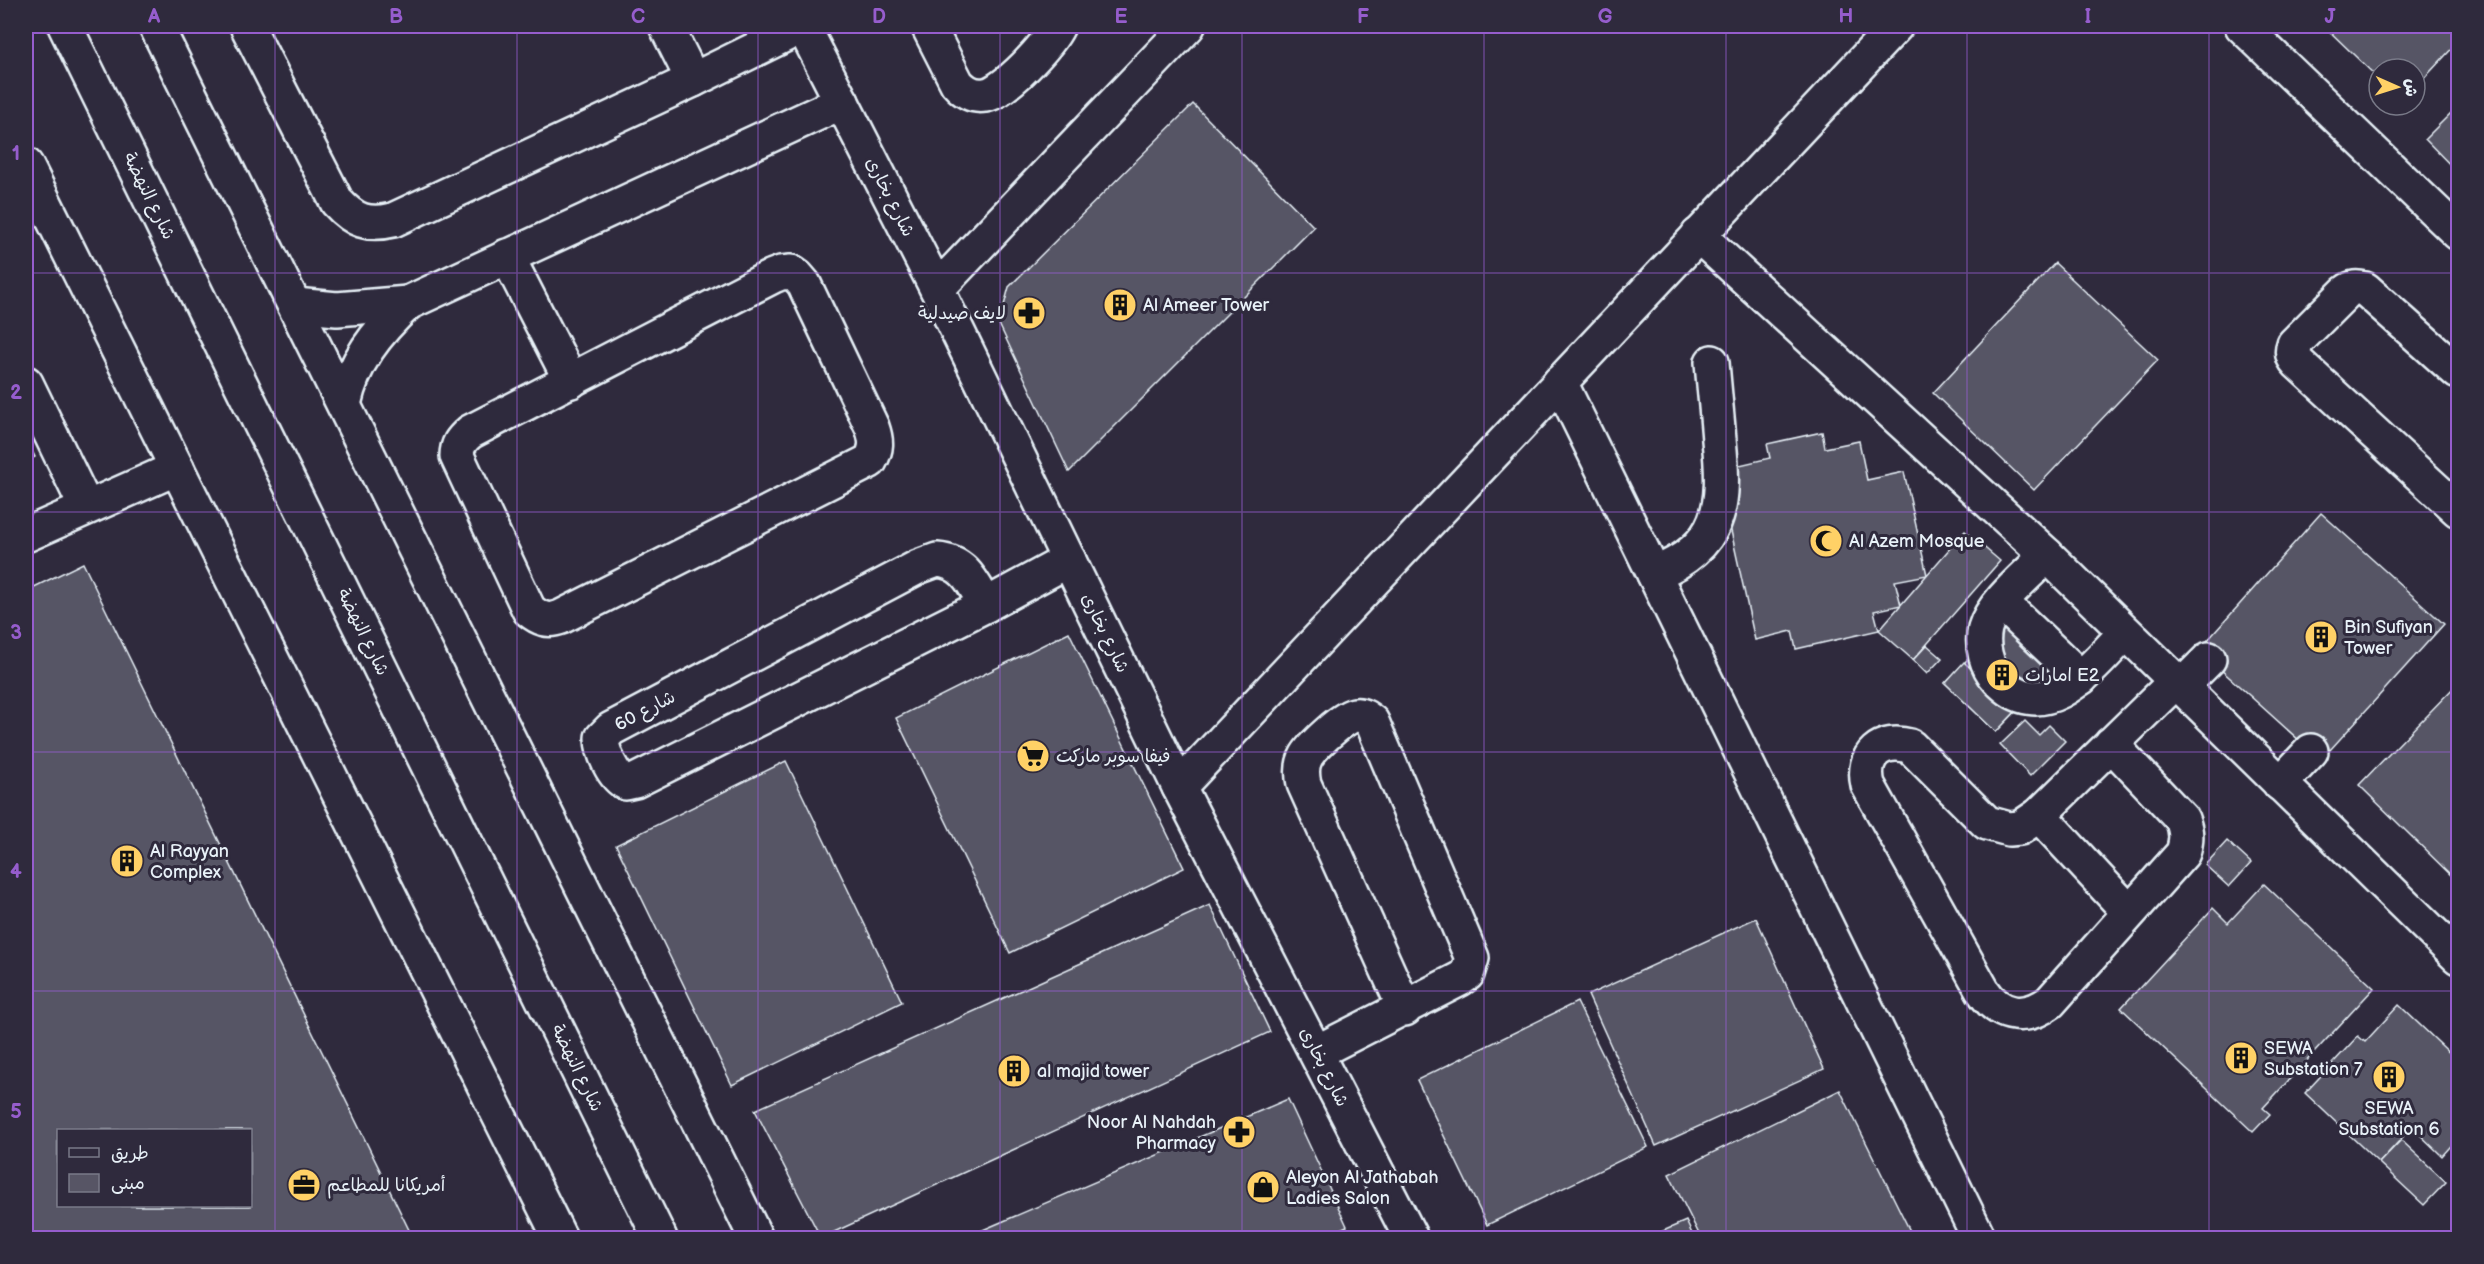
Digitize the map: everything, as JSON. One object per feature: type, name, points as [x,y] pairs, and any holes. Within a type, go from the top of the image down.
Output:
[{"type":"street","name":"شارع النهضة","points":[[65,26],[660,1239]]},
{"type":"street","points":[[156,26],[756,1239]]},
{"type":"street","points":[[247,26],[337,202],[348,214],[362,222],[378,223],[393,220],[803,26]]},
{"type":"street","points":[[666,26],[693,80]]},
{"type":"street","name":"شارع بخارى","points":[[803,26],[937,289],[1179,787],[1317,1052],[1400,1235]]},
{"type":"street","points":[[928,26],[957,83],[964,90],[984,96],[1003,87],[1047,42],[1058,26]]},
{"type":"street","points":[[937,289],[1188,26]]},
{"type":"street","points":[[1179,787],[1896,26]]},
{"type":"street","points":[[2242,26],[2458,233]]},
{"type":"street","points":[[295,305],[354,309],[408,303],[842,102]]},
{"type":"street","points":[[26,165],[560,1239]]},
{"type":"street","points":[[1698,235],[2047,555],[2458,957]]},
{"type":"street","points":[[507,256],[571,381]]},
{"type":"street","points":[[791,272],[804,284],[874,433],[876,450],[870,461],[861,468],[561,617],[543,620],[529,610],[457,456],[457,447],[470,432],[571,381],[773,276],[791,272]]},
{"type":"street","points":[[2458,372],[2369,293],[2358,287],[2346,292],[2292,348],[2292,354],[2298,363],[2458,510]]},
{"type":"street","points":[[344,404],[351,379],[370,343],[408,303]]},
{"type":"street","points":[[1654,574],[1674,566],[1691,554],[1705,538],[1716,520],[1722,499],[1721,457],[1712,362]]},
{"type":"street","points":[[1560,382],[1979,1239]]},
{"type":"street","points":[[26,383],[87,507]]},
{"type":"street","points":[[26,535],[177,468]]},
{"type":"street","points":[[2047,555],[2001,602],[1986,628],[1984,643],[1988,662],[1997,678],[2018,693],[2044,697],[2058,694],[2081,678],[2125,633]]},
{"type":"street","name":"شارع 60","points":[[986,604],[965,571],[957,565],[948,561],[928,562],[611,729],[602,738],[604,751],[622,781],[634,781],[986,604],[1069,560]]},
{"type":"street","points":[[2001,602],[2081,678]]},
{"type":"street","points":[[2111,744],[2182,819],[2186,830],[2183,853],[2050,1002],[2039,1010],[2027,1014],[2013,1014],[2001,1010],[1990,1002],[1983,991],[1868,785],[1866,774],[1868,761],[1875,751],[1886,745],[1898,743],[1910,746],[1987,823],[2008,829],[2020,828],[2039,815],[2111,744],[2208,659]]},
{"type":"street","points":[[1317,1052],[1405,1009],[1460,979],[1467,974],[1472,958],[1372,722],[1358,714],[1343,720],[1306,755],[1302,775],[1405,1009]]},
{"type":"street","points":[[2280,784],[2311,751]]},
{"type":"street","points":[[2039,815],[2129,912]]},
{"type":"building","points":[[2324,26],[2458,26],[2458,42],[2427,75],[2427,57],[2367,57],[2367,67]]},
{"type":"building","name":"Al Ameer Tower","points":[[1193,104],[1314,227],[1069,472],[999,324],[1009,287]]},
{"type":"building","points":[[2458,106],[2458,173],[2425,139]]},
{"type":"building","points":[[2055,263],[2158,360],[2034,490],[1933,393]]},
{"type":"building","name":"Al Azem Mosque","points":[[1822,432],[1825,448],[1859,441],[1867,480],[1904,472],[1927,575],[1895,581],[1901,605],[1874,611],[1879,630],[1796,649],[1792,631],[1755,640],[1726,508],[1739,505],[1731,467],[1770,458],[1767,444]]},
{"type":"building","points":[[26,439],[35,457],[26,462]]},
{"type":"building","name":"Bin Sufiyan Tower","points":[[2321,513],[2444,624],[2321,760],[2199,650]]},
{"type":"building","points":[[1965,531],[2000,561],[1913,660],[1879,630]]},
{"type":"building","name":"Al Rayyan Complex","points":[[83,563],[413,1238],[26,1238],[26,591]]},
{"type":"building","name":"امارات E2","points":[[2008,617],[2059,667],[1996,732],[1945,683]]},
{"type":"building","points":[[1069,632],[1184,868],[1010,953],[896,718]]},
{"type":"building","points":[[1927,645],[1942,658],[1927,674],[1913,660]]},
{"type":"building","points":[[1964,662],[2015,712],[1996,732],[1945,683]]},
{"type":"building","points":[[2458,683],[2458,882],[2359,785]]},
{"type":"building","points":[[2025,721],[2039,735],[2049,725],[2065,741],[2030,776],[2000,745]]},
{"type":"building","points":[[786,761],[902,1002],[732,1085],[616,845]]},
{"type":"building","points":[[2227,841],[2251,863],[2229,887],[2205,865]]},
{"type":"building","name":"SEWA Substation 7","points":[[2264,884],[2374,988],[2263,1108],[2270,1114],[2253,1132],[2121,1008],[2213,908],[2228,923]]},
{"type":"building","name":"al majid tower","points":[[1210,905],[1270,1032],[821,1238],[755,1110]]},
{"type":"building","points":[[1756,918],[1824,1069],[1656,1146],[1588,995]]},
{"type":"building","points":[[1577,1002],[1648,1147],[1487,1225],[1417,1080]]},
{"type":"building","name":"SEWA Substation 6","points":[[2399,1005],[2458,1061],[2458,1138],[2442,1156],[2412,1127],[2379,1163],[2305,1093],[2358,1036],[2365,1042]]},
{"type":"building","points":[[1840,1090],[1913,1237],[1701,1238],[1669,1174]]},
{"type":"building","points":[[1288,1099],[1347,1226],[1319,1238],[964,1238]]},
{"type":"building","points":[[2401,1140],[2446,1182],[2424,1205],[2379,1163]]},
{"type":"building","points":[[1686,1221],[1694,1238],[1647,1238]]},
{"type":"place","name":"Al Ameer Tower","points":[[1120,305]]},
{"type":"place","name":"لايف صيدلية","points":[[1029,313]]},
{"type":"place","name":"Al Azem Mosque","points":[[1826,541]]},
{"type":"place","name":"Bin Sufiyan Tower","points":[[2321,637]]},
{"type":"place","name":"امارات E2","points":[[2002,675]]},
{"type":"place","name":"فيفا سوبر ماركت","points":[[1033,756]]},
{"type":"place","name":"Al Rayyan Complex","points":[[127,861]]},
{"type":"place","name":"SEWA Substation 7","points":[[2241,1058]]},
{"type":"place","name":"al majid tower","points":[[1014,1071]]},
{"type":"place","name":"SEWA Substation 6","points":[[2389,1077]]},
{"type":"place","name":"Noor Al Nahdah Pharmacy","points":[[1239,1132]]},
{"type":"place","name":"أمريكانا للمطاعم","points":[[304,1185]]},
{"type":"place","name":"Aleyon Al Jathabah Ladies Salon","points":[[1263,1187]]}]
